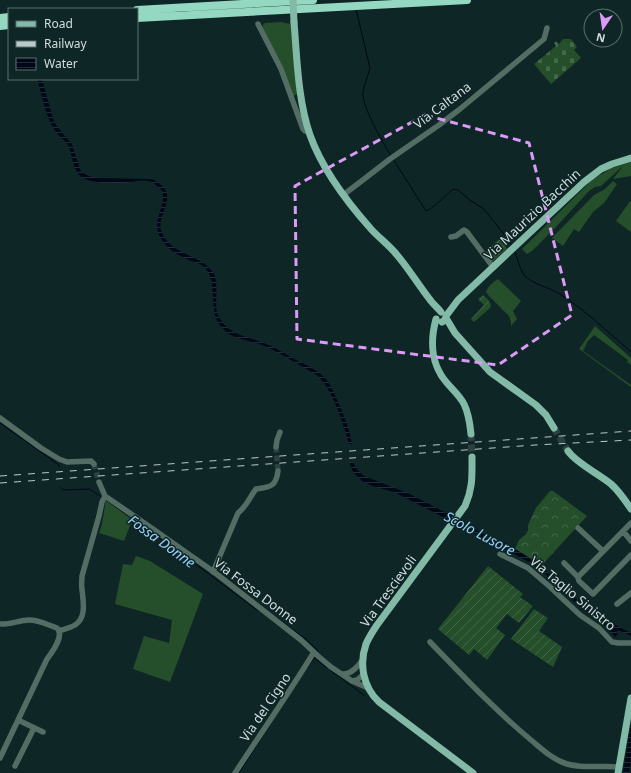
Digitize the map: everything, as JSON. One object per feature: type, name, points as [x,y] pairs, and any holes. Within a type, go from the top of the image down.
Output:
[{"type":"highway","points":[[138,10],[313,0]]},
{"type":"highway","points":[[138,18],[467,0]]},
{"type":"main road","points":[[293,0],[298,77],[309,130],[314,146],[322,162],[343,194],[372,230],[400,259],[442,317],[490,372],[517,390],[542,410],[554,428]]},
{"type":"main road","name":"Via Maurizio Bacchin","points":[[471,434],[465,405],[443,378],[435,362],[433,350],[434,335],[442,317],[516,245],[593,175],[612,164],[631,158]]},
{"type":"main road","points":[[568,451],[573,457],[611,484],[631,509]]},
{"type":"main road","name":"Via Trescievoli","points":[[472,457],[471,487],[467,501],[377,625],[367,643],[363,659],[364,674],[368,688],[379,702],[473,773]]},
{"type":"main road","points":[[618,770],[631,698]]},
{"type":"street","points":[[258,24],[281,69],[302,126],[305,131],[309,130]]},
{"type":"street","name":"Via Caltana","points":[[343,194],[460,109],[542,41],[547,31]]},
{"type":"street","points":[[451,237],[456,236],[464,230],[467,232],[493,267]]},
{"type":"street","points":[[0,418],[41,448],[59,459],[67,462],[91,461],[94,464]]},
{"type":"street","points":[[276,447],[280,432]]},
{"type":"street","points":[[213,572],[238,513],[245,508],[252,493],[256,489],[273,485],[277,478],[278,471]]},
{"type":"street","points":[[60,631],[75,625],[80,620],[84,608],[82,576],[103,499],[99,482]]},
{"type":"street","name":"Via Fossa Donne","points":[[103,499],[153,529],[213,572],[301,640],[331,667],[352,681],[368,688]]},
{"type":"street","points":[[578,577],[631,523]]},
{"type":"street","points":[[578,528],[603,551]]},
{"type":"street","points":[[623,531],[631,541]]},
{"type":"street","name":"Via Taglio Sinistro","points":[[500,554],[528,568],[580,615],[599,628],[612,642],[618,644],[631,644]]},
{"type":"street","points":[[564,563],[591,593],[594,593],[631,555]]},
{"type":"street","points":[[617,604],[631,593]]},
{"type":"street","points":[[0,624],[29,620],[44,623],[57,628],[60,631]]},
{"type":"street","points":[[0,758],[47,659],[54,650],[60,631]]},
{"type":"street","points":[[430,642],[500,712],[549,754],[560,761],[573,765],[618,770]]},
{"type":"street","name":"Via del Cigno","points":[[235,773],[293,687],[314,652]]},
{"type":"street","points":[[351,672],[363,659]]},
{"type":"street","points":[[343,674],[351,672],[364,674]]},
{"type":"street","points":[[352,681],[364,674]]},
{"type":"street","points":[[18,720],[43,732]]},
{"type":"street","points":[[15,766],[34,728]]},
{"type":"highlighted area","points":[[425,115],[529,143],[572,315],[498,365],[297,339],[295,186]]},
{"type":"green space","points":[[281,22],[291,24],[298,94],[293,96],[263,28],[265,23]]},
{"type":"green space","points":[[563,39],[571,39],[577,47],[574,50],[581,58],[551,84],[534,64],[556,46],[554,43],[556,41],[559,44]]},
{"type":"green space","points":[[631,162],[631,176],[613,179],[623,166],[601,186],[595,187],[589,191],[532,251],[527,254],[522,249],[593,179],[612,168]]},
{"type":"green space","points":[[613,181],[617,184],[604,203],[593,212],[579,232],[574,229],[563,246],[552,238],[594,195],[605,189]]},
{"type":"green space","points":[[630,201],[631,202],[631,232],[616,221]]},
{"type":"green space","points":[[500,238],[507,249],[492,262],[485,253]]},
{"type":"green space","points":[[498,279],[521,301],[513,311],[517,319],[511,326],[509,316],[486,292],[491,284]]},
{"type":"green space","points":[[483,295],[489,301],[491,306],[474,322],[471,319],[484,305],[478,299]]},
{"type":"green space","points":[[595,326],[631,358],[631,365],[627,362],[628,360],[594,335],[588,341],[583,351],[631,385],[631,387],[579,349]]},
{"type":"green space","points":[[550,491],[553,491],[587,516],[541,566],[515,549],[519,540],[526,534],[528,525],[536,508]]},
{"type":"green space","points":[[106,499],[133,518],[124,541],[99,533]]},
{"type":"green space","points":[[136,556],[150,561],[203,594],[170,682],[133,669],[144,636],[169,643],[172,620],[115,604],[123,564],[132,565]]},
{"type":"green space","points":[[488,566],[523,594],[520,597],[533,606],[519,623],[507,614],[496,628],[505,635],[487,660],[474,649],[469,655],[438,629]]},
{"type":"green space","points":[[534,609],[548,618],[539,631],[562,647],[553,667],[511,639]]},
{"type":"water","points":[[37,80],[42,80],[54,122],[72,144],[81,172],[97,178],[151,179],[161,185],[167,195],[167,201],[162,218],[161,230],[170,244],[200,261],[212,271],[216,280],[217,313],[223,323],[236,333],[274,348],[312,368],[323,376],[335,395],[347,425],[352,444],[349,444],[333,398],[323,381],[317,375],[280,353],[258,343],[238,338],[229,334],[223,329],[217,320],[215,313],[211,278],[208,272],[202,265],[185,258],[172,250],[165,244],[159,235],[157,224],[163,202],[162,191],[153,183],[147,181],[104,183],[83,178],[79,175],[75,167],[68,145],[55,131],[48,118]]},
{"type":"water","name":"Scolo Lusore","points":[[349,462],[353,462],[355,467],[364,476],[410,494],[484,534],[507,544],[541,566],[591,612],[631,633],[631,636],[618,630],[616,632],[618,634],[615,637],[599,620],[583,610],[541,570],[529,562],[394,492],[372,486],[362,481],[353,472]]},
{"type":"water","points":[[631,723],[631,761],[629,773],[623,773]]},
{"type":"waterway","points":[[356,9],[370,68],[363,92],[363,98],[369,115],[391,156]]},
{"type":"waterway","points":[[393,159],[426,211],[436,205],[452,190],[458,190],[471,201],[484,209],[512,246]]},
{"type":"waterway","points":[[514,250],[521,270],[525,276],[533,282],[560,294],[579,307],[631,352]]},
{"type":"waterway","name":"Fossa Donne","points":[[0,423],[59,465],[59,467]]},
{"type":"waterway","name":"Fossa Donne","points":[[60,487],[65,490],[89,489],[102,497]]},
{"type":"waterway","name":"Fossa Donne","points":[[106,500],[258,611]]},
{"type":"waterway","points":[[277,618],[307,640],[318,651],[317,653]]},
{"type":"waterway","points":[[308,667],[315,657]]},
{"type":"waterway","points":[[314,658],[327,668]]},
{"type":"waterway","points":[[330,670],[365,696]]},
{"type":"waterway","points":[[239,773],[271,723]]},
{"type":"tunnel","points":[[554,428],[568,451]]},
{"type":"tunnel","points":[[471,434],[472,457]]},
{"type":"tunnel","points":[[276,447],[278,471]]},
{"type":"tunnel","points":[[94,464],[99,482]]},
{"type":"railway","points":[[0,476],[631,431]]},
{"type":"railway","points":[[0,483],[535,445],[631,440]]}]
